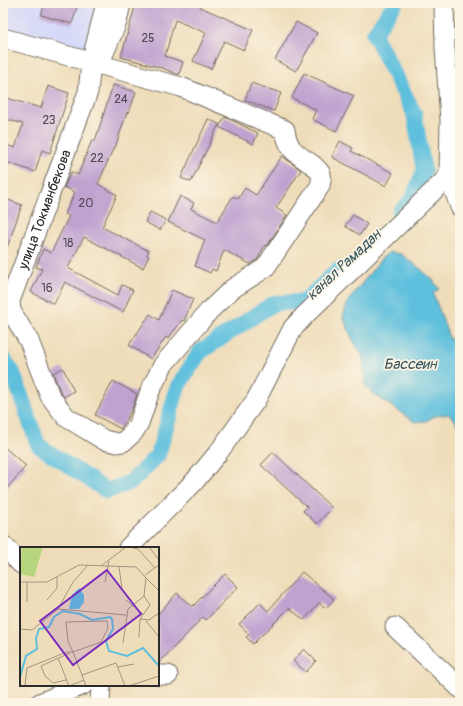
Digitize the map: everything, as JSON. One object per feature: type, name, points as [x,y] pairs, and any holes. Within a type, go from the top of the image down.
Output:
[{"type":"street","points":[[106,3],[93,56],[104,53],[117,22],[121,3]]},
{"type":"street","points":[[444,3],[445,48],[450,120],[449,176],[460,207]]},
{"type":"street","name":"улица Токманбекова","points":[[3,38],[93,56],[181,87],[285,130],[286,141],[289,146],[297,155],[319,170],[322,176],[320,186],[265,268],[232,289],[187,335],[163,365],[150,391],[139,424],[133,433],[123,442],[117,444],[104,440],[66,417],[50,396],[29,341],[11,311],[10,301],[88,92],[93,56]]},
{"type":"street","points":[[129,547],[194,482],[218,453],[256,400],[293,328],[449,176]]},
{"type":"street","points":[[3,545],[20,563]]},
{"type":"street","points":[[395,627],[460,688]]},
{"type":"street","points":[[40,703],[81,686]]},
{"type":"street","points":[[100,703],[101,686]]},
{"type":"shaded area","points":[[3,3],[104,3],[88,56],[3,31]]},
{"type":"water","name":"Бассеин","points":[[389,252],[401,254],[432,279],[439,289],[433,293],[450,340],[460,338],[460,431],[456,422],[449,414],[435,416],[426,421],[415,422],[372,393],[365,385],[363,358],[343,317],[348,301],[381,259]]},
{"type":"building","points":[[45,3],[78,3],[72,24],[41,15]]},
{"type":"building","points":[[136,3],[201,3],[200,7],[253,30],[244,50],[224,41],[211,69],[193,61],[206,33],[175,20],[165,56],[183,62],[179,75],[162,68],[121,57]]},
{"type":"building","points":[[296,22],[317,33],[296,71],[275,60]]},
{"type":"building","points":[[304,73],[354,96],[336,131],[312,119],[316,110],[292,98]]},
{"type":"building","points":[[251,83],[281,93],[274,111],[245,100]]},
{"type":"building","points":[[113,85],[136,92],[129,113],[127,112],[115,148],[114,147],[98,184],[117,195],[102,227],[149,251],[147,255],[149,256],[143,268],[84,237],[68,268],[118,295],[122,285],[133,290],[123,312],[65,282],[54,304],[31,292],[42,269],[36,267],[43,249],[51,253],[69,216],[65,214],[75,192],[64,187],[71,172],[78,175],[92,140],[95,141]]},
{"type":"building","points":[[48,86],[69,93],[50,153],[42,150],[35,172],[3,161],[3,144],[15,148],[23,124],[3,118],[3,97],[41,108]]},
{"type":"building","points":[[225,117],[258,133],[253,144],[219,127]]},
{"type":"building","points":[[208,119],[219,124],[191,182],[181,178]]},
{"type":"building","points":[[340,141],[353,148],[351,151],[393,173],[386,186],[332,157]]},
{"type":"building","points":[[282,156],[301,170],[276,208],[287,215],[267,246],[265,245],[257,260],[250,264],[224,250],[216,271],[212,269],[210,273],[195,266],[205,240],[168,222],[180,196],[194,203],[191,209],[217,222],[233,196],[238,199],[245,188],[256,195]]},
{"type":"building","points":[[3,198],[22,205],[5,253],[3,252]]},
{"type":"building","points":[[150,212],[166,220],[160,230],[145,222]]},
{"type":"building","points":[[353,215],[367,224],[360,235],[345,226]]},
{"type":"building","points":[[172,290],[193,299],[184,321],[182,320],[168,339],[166,337],[151,359],[129,345],[150,314],[159,320]]},
{"type":"building","points":[[63,368],[74,391],[64,397],[53,373]]},
{"type":"building","points":[[113,381],[137,394],[132,409],[121,429],[95,415]]},
{"type":"building","points":[[3,446],[26,466],[3,493]]},
{"type":"building","points":[[273,452],[332,508],[317,524],[303,511],[307,507],[261,465]]},
{"type":"building","points":[[302,572],[334,599],[326,608],[319,603],[304,620],[289,608],[253,644],[246,637],[249,634],[239,624],[260,603],[268,611]]},
{"type":"building","points":[[225,574],[238,587],[206,620],[203,617],[159,663],[159,613],[177,593],[192,607]]},
{"type":"building","points":[[304,649],[316,661],[306,672],[293,661]]},
{"type":"waterway","name":"канал Рамадан","points":[[395,3],[374,34],[414,113],[424,171],[412,200],[400,212]]},
{"type":"waterway","name":"канал Рамадан","points":[[3,358],[13,373],[38,445],[107,491],[131,482],[158,455],[178,386],[200,352],[274,303],[304,302],[338,270]]}]
